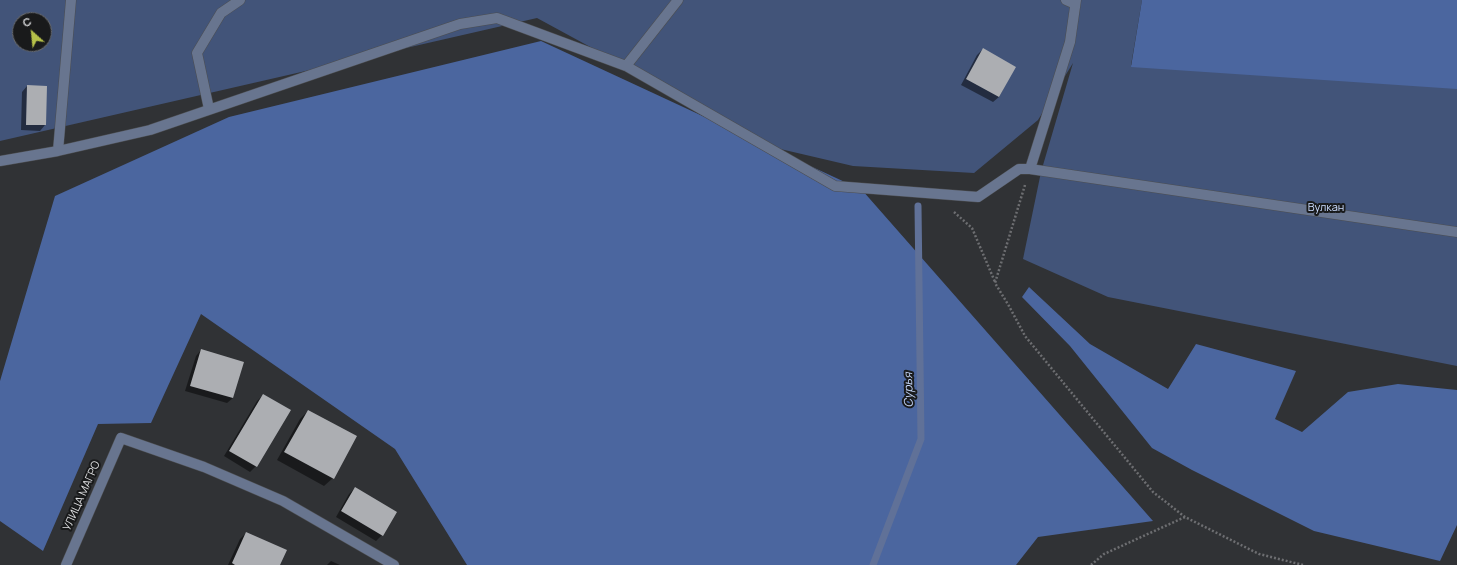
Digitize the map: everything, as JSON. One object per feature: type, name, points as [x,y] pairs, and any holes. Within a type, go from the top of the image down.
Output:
[{"type":"street","points":[[58,151],[71,0]]},
{"type":"street","points":[[210,109],[197,53],[221,13],[240,0]]},
{"type":"street","points":[[626,66],[678,0]]},
{"type":"street","points":[[1030,169],[1070,42],[1072,2]]},
{"type":"street","points":[[0,161],[58,151],[150,130],[460,24],[497,18],[626,66],[835,186],[978,197],[1019,169],[1030,169],[1457,232]]},
{"type":"street","name":"УЛИЦА МАГРО","points":[[66,565],[121,438],[204,467],[283,501],[394,565]]},
{"type":"path","points":[[995,283],[1030,169]]},
{"type":"path","points":[[933,193],[972,228],[995,283],[1025,336],[1153,492],[1185,517],[1259,554],[1303,565]]},
{"type":"path","points":[[1090,565],[1104,554],[1185,517]]},
{"type":"green space","name":"Вулкан","points":[[0,0],[1142,0],[1131,65],[1457,88],[1457,366],[1108,297],[1023,259],[1041,172],[1073,63],[1038,120],[974,173],[853,166],[776,148],[537,18],[0,141]]},
{"type":"shaded area","points":[[1142,0],[1457,0],[1457,89],[1131,67]]},
{"type":"shaded area","points":[[541,41],[862,190],[1153,521],[1038,537],[1016,565],[467,565],[395,449],[201,314],[151,423],[98,424],[43,551],[0,521],[0,381],[55,196],[229,117]]},
{"type":"shaded area","points":[[1029,287],[1090,344],[1168,389],[1196,344],[1296,371],[1275,419],[1302,432],[1348,392],[1398,384],[1457,390],[1457,525],[1440,561],[1314,531],[1192,470],[1152,448],[1070,346],[1022,297]]},
{"type":"building","points":[[983,48],[1016,67],[999,97],[966,79]]},
{"type":"building","points":[[27,85],[47,86],[46,125],[26,125]]},
{"type":"building","points":[[201,349],[244,362],[233,398],[190,386]]},
{"type":"building","points":[[263,394],[291,410],[257,467],[229,451]]},
{"type":"building","points":[[308,410],[357,436],[334,479],[284,452]]},
{"type":"building","points":[[355,487],[397,512],[383,536],[341,511]]},
{"type":"building","points":[[246,532],[287,550],[280,565],[235,565],[232,563]]},
{"type":"waterway","name":"Сурья","points":[[873,565],[921,439],[918,206]]}]
